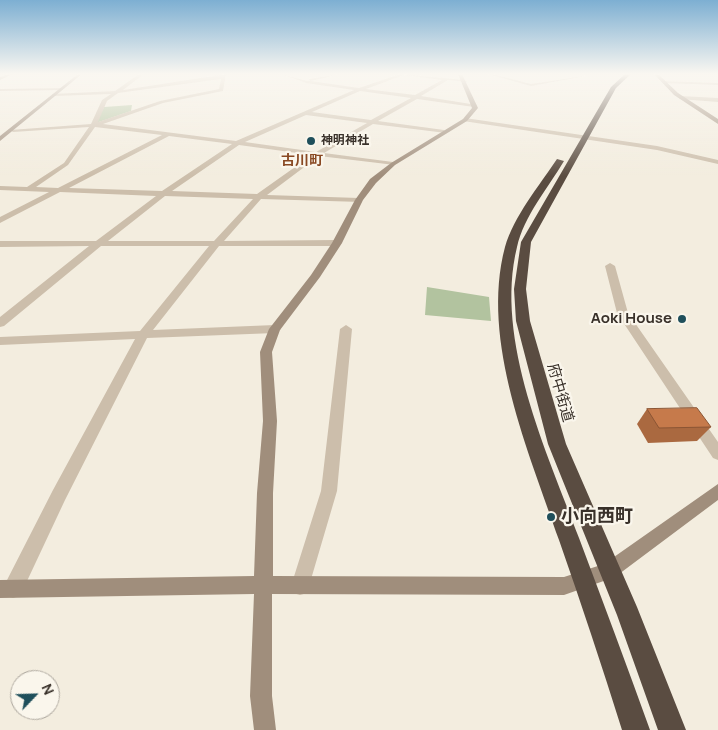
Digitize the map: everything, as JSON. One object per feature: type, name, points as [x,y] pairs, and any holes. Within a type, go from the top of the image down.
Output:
[{"type":"highway","name":"府中街道","points":[[599,108],[512,245],[506,287],[506,318],[513,367],[582,580],[636,730]]},
{"type":"highway","name":"府中街道","points":[[580,137],[526,242],[520,289],[523,321],[557,444],[629,615],[672,730]]},
{"type":"street","points":[[0,139],[39,108]]},
{"type":"street","points":[[28,189],[70,160],[93,125],[101,108]]},
{"type":"street","points":[[93,125],[144,108]]},
{"type":"street","points":[[0,323],[98,243],[163,194],[238,143],[318,108]]},
{"type":"street","points":[[6,589],[59,495],[143,335],[216,244],[260,196],[319,154],[395,108]]},
{"type":"street","points":[[264,730],[261,696],[265,493],[270,421],[266,352],[275,329],[315,277],[337,243],[359,200],[380,173],[465,120],[472,113],[473,108]]},
{"type":"street","points":[[697,108],[718,122]]},
{"type":"street","points":[[306,113],[444,132]]},
{"type":"street","points":[[465,120],[657,148],[718,162]]},
{"type":"street","points":[[13,130],[93,125],[393,164]]},
{"type":"street","points":[[0,220],[169,134]]},
{"type":"street","points":[[0,188],[359,200]]},
{"type":"street","points":[[0,244],[337,243]]},
{"type":"street","points":[[610,266],[623,313],[718,454]]},
{"type":"street","points":[[0,341],[275,329]]},
{"type":"street","points":[[300,586],[329,491],[346,329]]},
{"type":"street","points":[[6,589],[264,585],[564,586],[609,571],[718,492]]},
{"type":"green space","points":[[103,108],[131,108],[131,111],[96,123]]},
{"type":"green space","points":[[427,287],[489,297],[491,321],[425,315]]},
{"type":"building","points":[[697,408],[711,427],[659,428],[647,409]]},
{"type":"place","name":"神明神社","points":[[311,141]]},
{"type":"place","name":"Aoki House","points":[[682,319]]},
{"type":"place","name":"小向西町","points":[[551,517]]},
{"type":"district","name":"古川町","points":[[302,161]]}]
